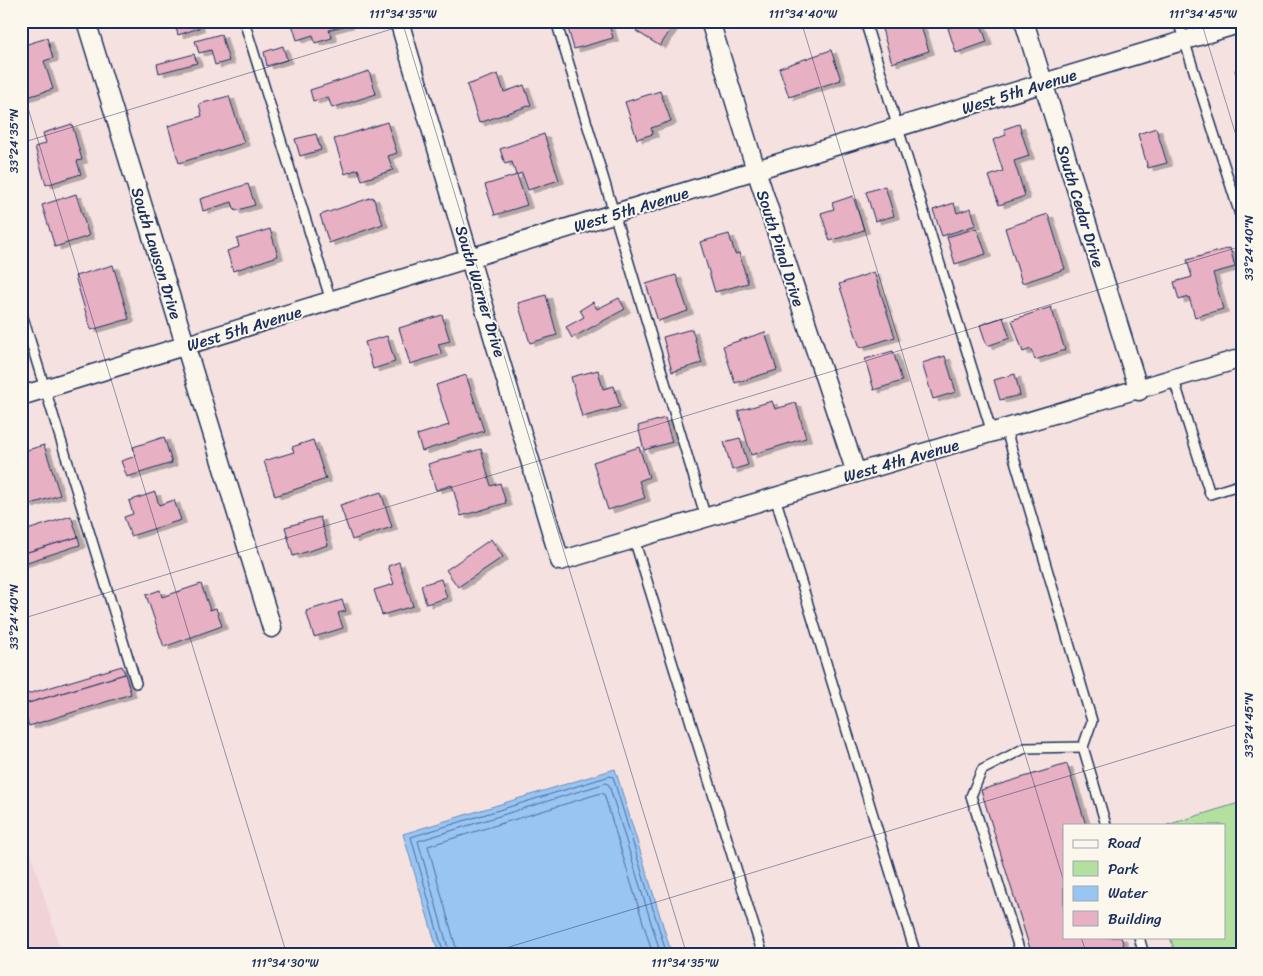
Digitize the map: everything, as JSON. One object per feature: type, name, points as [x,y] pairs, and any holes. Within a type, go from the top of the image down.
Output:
[{"type":"street","name":"South Lawson Drive","points":[[86,21],[272,628]]},
{"type":"street","name":"South Warner Drive","points":[[399,21],[472,258],[560,561]]},
{"type":"street","name":"South Pinal Drive","points":[[710,21],[756,170],[856,474]]},
{"type":"street","name":"South Cedar Drive","points":[[1024,21],[1139,391]]},
{"type":"street","name":"West 5th Avenue","points":[[21,396],[1242,23]]},
{"type":"street","name":"West 4th Avenue","points":[[560,561],[1139,391],[1242,358]]},
{"type":"lane","points":[[244,21],[331,302]]},
{"type":"lane","points":[[556,21],[706,518]]},
{"type":"lane","points":[[865,21],[1092,721],[1083,747],[1106,824]]},
{"type":"lane","points":[[1178,21],[1242,221]]},
{"type":"lane","points":[[21,311],[136,683]]},
{"type":"lane","points":[[1174,380],[1210,494],[1242,484]]},
{"type":"lane","points":[[775,498],[916,955]]},
{"type":"lane","points":[[634,539],[763,955]]},
{"type":"lane","points":[[1021,955],[971,796],[982,770],[1025,748],[1083,747]]},
{"type":"lane","points":[[1139,938],[1144,955]]},
{"type":"shaded area","points":[[21,821],[62,955],[21,955]]},
{"type":"green space","points":[[1242,802],[1242,955],[1176,955],[1170,938],[1226,938],[1226,824],[1170,824]]},
{"type":"water","points":[[615,769],[672,955],[439,955],[403,834]]},
{"type":"building","points":[[174,21],[198,21],[199,28],[178,35]]},
{"type":"building","points":[[291,21],[350,21],[351,24],[329,30],[332,38],[315,43],[313,35],[297,40]]},
{"type":"building","points":[[608,21],[613,38],[574,49],[566,22]]},
{"type":"building","points":[[634,21],[666,21],[673,26],[660,46],[636,31],[640,25]]},
{"type":"building","points":[[908,21],[919,21],[929,51],[892,63],[882,29]]},
{"type":"building","points":[[968,21],[980,21],[987,42],[956,53],[948,28]]},
{"type":"building","points":[[221,34],[229,61],[215,65],[211,50],[199,53],[195,41]]},
{"type":"building","points":[[47,38],[53,58],[44,61],[53,89],[21,99],[21,46]]},
{"type":"building","points":[[283,46],[287,60],[267,66],[264,52]]},
{"type":"building","points":[[831,50],[841,80],[789,97],[779,68]]},
{"type":"building","points":[[194,54],[197,63],[159,73],[157,64]]},
{"type":"building","points":[[1242,68],[1242,91],[1235,70]]},
{"type":"building","points":[[369,71],[376,94],[332,108],[328,97],[313,101],[310,90]]},
{"type":"building","points":[[498,74],[504,92],[524,85],[531,105],[479,123],[467,85]]},
{"type":"building","points":[[660,91],[671,121],[651,128],[653,134],[637,139],[625,102]]},
{"type":"building","points":[[229,96],[244,143],[179,163],[168,126],[202,116],[199,104]]},
{"type":"building","points":[[387,122],[397,153],[388,156],[393,170],[362,180],[358,169],[345,174],[334,139]]},
{"type":"building","points":[[72,124],[82,160],[77,161],[81,174],[46,185],[35,147],[46,143],[43,133]]},
{"type":"building","points":[[1019,124],[1029,156],[1014,161],[1025,196],[999,205],[989,176],[1003,171],[993,140],[1006,135],[1004,129]]},
{"type":"building","points":[[1156,128],[1167,163],[1148,168],[1138,134]]},
{"type":"building","points":[[316,134],[321,150],[300,156],[295,139]]},
{"type":"building","points":[[544,134],[559,180],[528,190],[522,173],[516,175],[512,162],[505,164],[500,149]]},
{"type":"building","points":[[517,175],[527,205],[495,215],[485,185]]},
{"type":"building","points":[[248,184],[255,205],[235,211],[232,202],[203,211],[200,199]]},
{"type":"building","points":[[885,186],[894,216],[875,221],[866,192]]},
{"type":"building","points":[[76,194],[89,236],[55,247],[42,205]]},
{"type":"building","points":[[853,196],[864,230],[830,241],[821,213],[834,209],[832,203]]},
{"type":"building","points":[[373,197],[383,224],[329,243],[320,215]]},
{"type":"building","points":[[954,203],[957,213],[971,208],[976,225],[942,236],[933,210]]},
{"type":"building","points":[[1048,214],[1065,269],[1022,283],[1005,228]]},
{"type":"building","points":[[977,228],[986,254],[955,264],[947,237]]},
{"type":"building","points":[[270,229],[278,256],[233,271],[227,251],[239,247],[237,239]]},
{"type":"building","points":[[729,234],[735,254],[739,253],[748,283],[715,292],[700,242]]},
{"type":"building","points":[[1230,248],[1235,267],[1213,273],[1223,309],[1195,317],[1189,297],[1179,300],[1174,282],[1192,277],[1187,260]]},
{"type":"building","points":[[113,265],[129,319],[91,330],[75,276]]},
{"type":"building","points":[[874,272],[895,337],[860,348],[839,284]]},
{"type":"building","points":[[676,275],[688,311],[658,321],[646,284]]},
{"type":"building","points":[[546,295],[557,335],[530,343],[518,303]]},
{"type":"building","points":[[619,298],[625,309],[572,338],[566,327],[584,317],[580,310],[593,302],[597,309]]},
{"type":"building","points":[[1051,307],[1065,350],[1035,360],[1031,349],[1023,352],[1012,320]]},
{"type":"building","points":[[442,315],[450,341],[438,344],[442,354],[410,364],[399,328]]},
{"type":"building","points":[[1003,317],[1010,338],[987,346],[980,325]]},
{"type":"building","points":[[692,329],[702,363],[672,372],[663,337]]},
{"type":"building","points":[[765,332],[777,370],[735,383],[723,346]]},
{"type":"building","points":[[387,336],[395,362],[373,369],[365,342]]},
{"type":"building","points":[[893,351],[902,381],[874,390],[865,359]]},
{"type":"building","points":[[945,356],[956,392],[933,399],[922,363]]},
{"type":"building","points":[[598,370],[603,389],[614,386],[620,407],[582,417],[571,377]]},
{"type":"building","points":[[1015,374],[1020,395],[1000,400],[994,380]]},
{"type":"building","points":[[466,375],[484,431],[422,451],[417,435],[449,425],[436,385]]},
{"type":"building","points":[[772,401],[775,409],[796,403],[806,438],[751,455],[738,411]]},
{"type":"building","points":[[665,418],[672,442],[644,450],[638,426]]},
{"type":"building","points":[[164,437],[172,463],[127,477],[121,461],[136,456],[133,447]]},
{"type":"building","points":[[740,438],[748,465],[732,470],[724,442]]},
{"type":"building","points":[[313,440],[326,479],[275,496],[264,461],[294,452],[292,447]]},
{"type":"building","points":[[44,445],[60,495],[28,505],[21,485],[21,452]]},
{"type":"building","points":[[639,447],[649,477],[639,481],[645,498],[608,510],[593,462]]},
{"type":"building","points":[[481,449],[491,486],[500,483],[506,503],[461,516],[452,485],[436,490],[428,464]]},
{"type":"building","points":[[155,492],[159,505],[174,500],[181,520],[131,536],[124,517],[133,514],[129,501]]},
{"type":"building","points":[[381,492],[392,527],[352,540],[340,505]]},
{"type":"building","points":[[71,516],[78,537],[21,554],[21,532]]},
{"type":"building","points":[[320,517],[328,545],[293,556],[285,527]]},
{"type":"building","points":[[78,537],[80,545],[21,564],[21,554]]},
{"type":"building","points":[[491,539],[503,557],[458,587],[446,570]]},
{"type":"building","points":[[399,562],[413,606],[382,615],[374,590],[394,584],[388,566]]},
{"type":"building","points":[[441,579],[447,598],[426,604],[421,585]]},
{"type":"building","points":[[201,584],[210,610],[216,608],[222,626],[164,647],[146,595],[160,590],[162,597]]},
{"type":"building","points":[[342,600],[346,611],[338,613],[343,628],[314,637],[306,611]]},
{"type":"building","points":[[122,666],[125,674],[22,705],[21,696]]},
{"type":"building","points":[[125,674],[131,694],[29,726],[22,705]]},
{"type":"building","points":[[1067,764],[1086,824],[1063,824],[1063,938],[1121,938],[1127,955],[1032,955],[981,790]]}]
